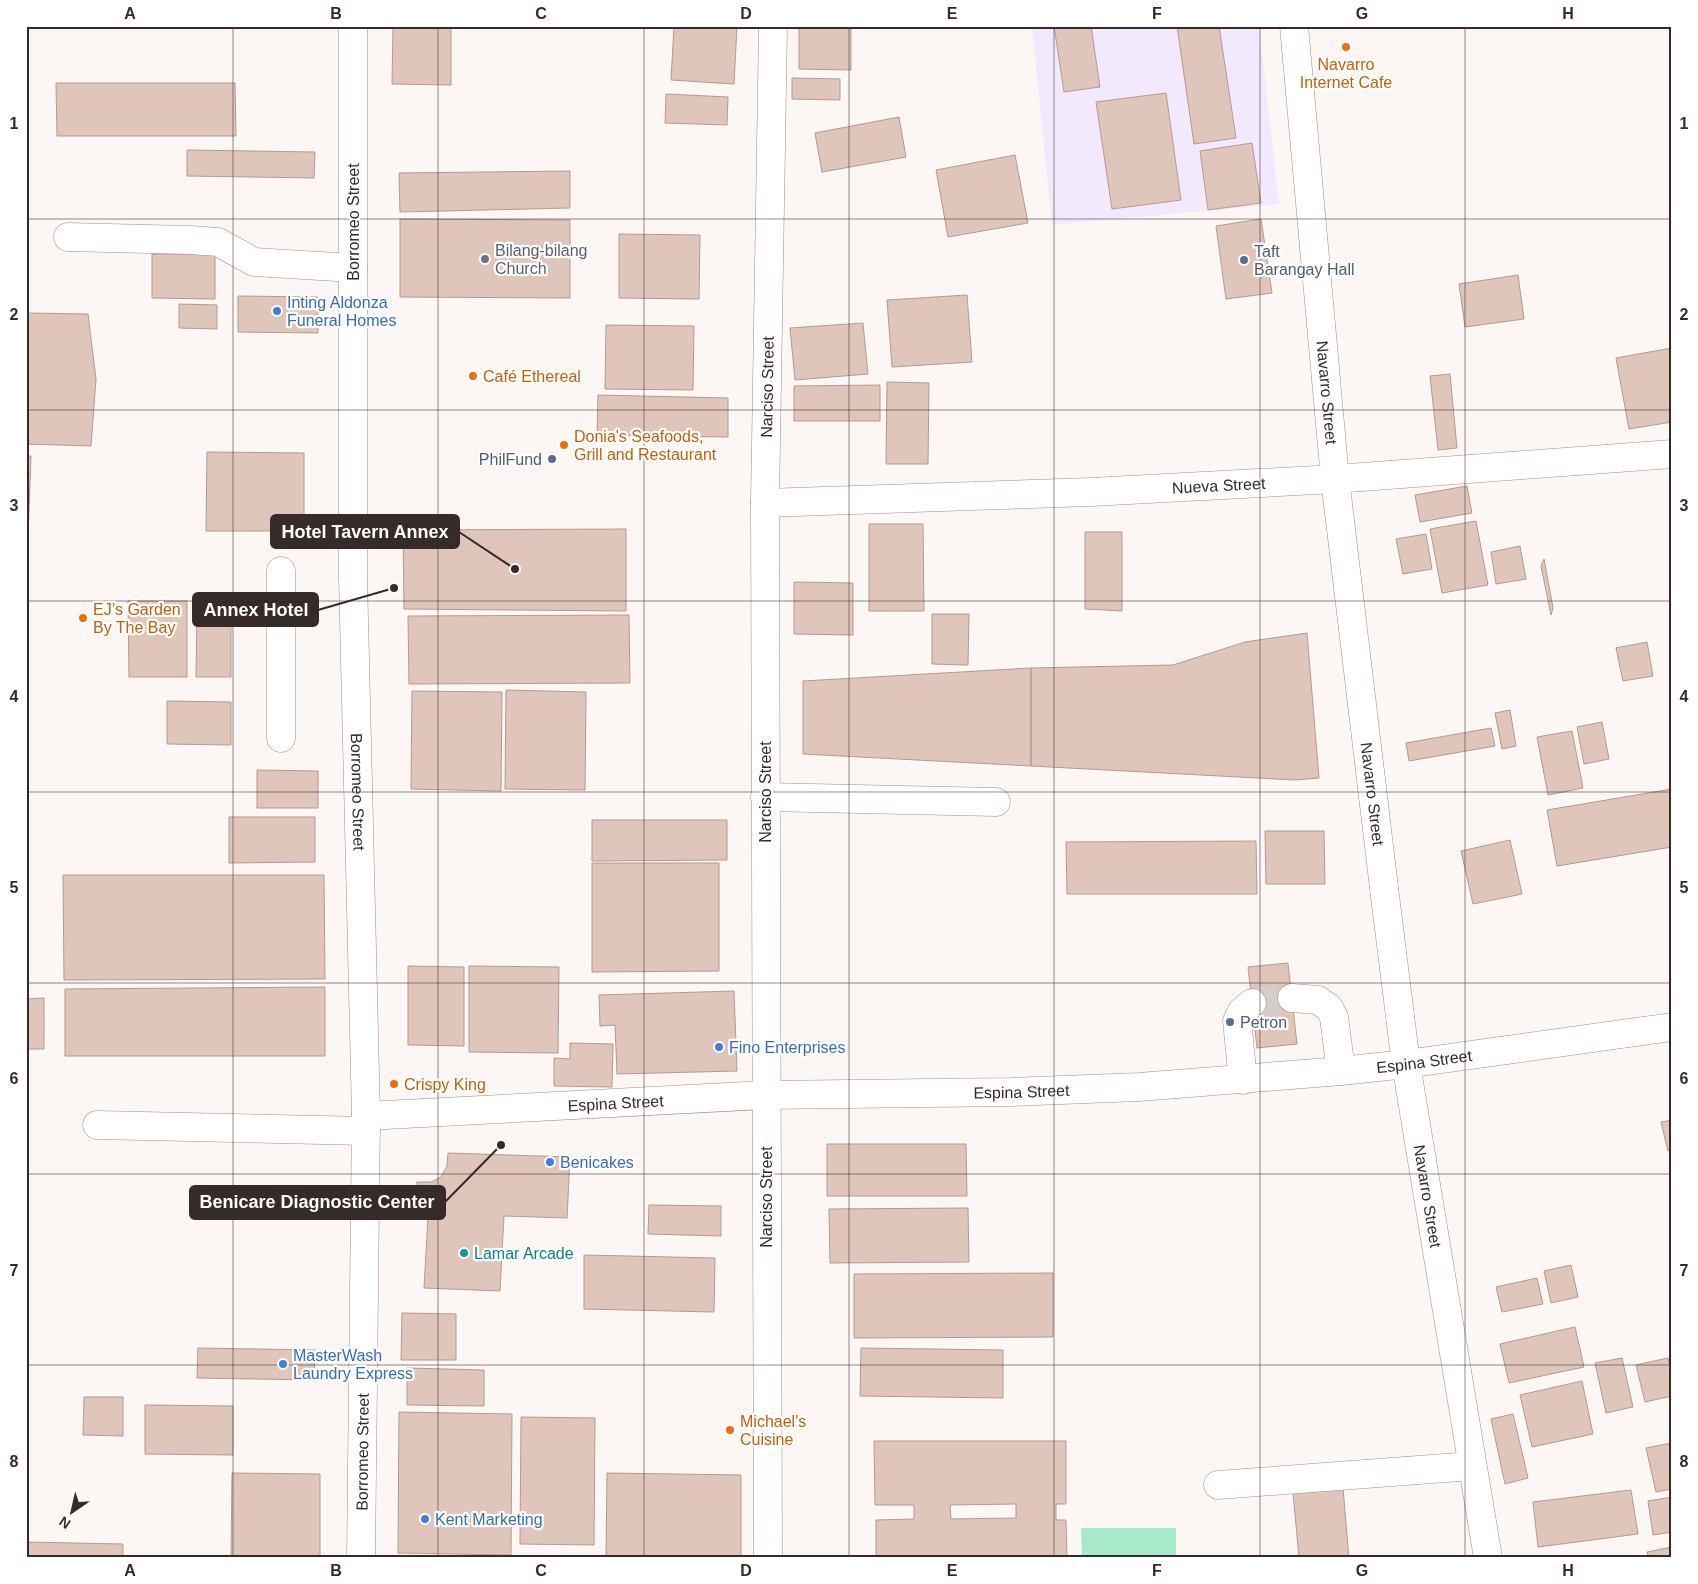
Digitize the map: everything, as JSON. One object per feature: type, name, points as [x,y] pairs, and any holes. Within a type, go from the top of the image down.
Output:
[{"type":"street","name":"Borromeo Street","points":[[353,26],[353,577],[366,1124],[361,1558]]},
{"type":"street","name":"Narciso Street","points":[[768,1558],[765,503],[773,26]]},
{"type":"street","name":"Navarro Street","points":[[1294,26],[1335,479],[1406,1064],[1488,1558]]},
{"type":"street","points":[[68,237],[218,242],[254,262],[353,268]]},
{"type":"street","name":"Nueva Street","points":[[765,503],[1091,492],[1335,479],[1672,454]]},
{"type":"street","points":[[281,571],[281,738]]},
{"type":"street","points":[[765,797],[996,802]]},
{"type":"street","points":[[1292,998],[1318,1000],[1329,1008],[1334,1017],[1341,1071]]},
{"type":"street","points":[[1243,1080],[1236,1021],[1242,1011],[1252,1003]]},
{"type":"street","name":"Espina Street","points":[[97,1124],[366,1124],[766,1095],[1012,1092],[1138,1087],[1243,1080],[1406,1064],[1672,1027]]},
{"type":"street","points":[[1218,1485],[1472,1466]]},
{"type":"shaded area","points":[[1032,26],[1259,26],[1279,204],[1052,225]]},
{"type":"green space","points":[[1081,1528],[1176,1528],[1176,1558],[1082,1558]]},
{"type":"building","points":[[393,26],[451,26],[451,85],[392,84]]},
{"type":"building","points":[[674,26],[737,26],[734,84],[671,80]]},
{"type":"building","points":[[799,26],[851,26],[851,70],[799,69]]},
{"type":"building","points":[[1054,26],[1091,26],[1100,87],[1064,92]]},
{"type":"building","points":[[1177,26],[1219,26],[1236,138],[1194,144]]},
{"type":"building","points":[[792,78],[840,79],[840,100],[792,99]]},
{"type":"building","points":[[56,83],[235,83],[236,136],[57,136]]},
{"type":"building","points":[[1166,93],[1181,200],[1112,209],[1096,102]]},
{"type":"building","points":[[666,94],[728,97],[727,125],[665,123]]},
{"type":"building","points":[[899,117],[906,157],[822,172],[815,133]]},
{"type":"building","points":[[1252,143],[1261,203],[1208,210],[1200,151]]},
{"type":"building","points":[[187,150],[315,152],[314,178],[187,176]]},
{"type":"building","points":[[1015,155],[1028,223],[948,237],[936,170]]},
{"type":"building","points":[[570,171],[570,208],[400,212],[399,173]]},
{"type":"building","name":"Bilang-bilang Church","points":[[400,219],[570,220],[570,298],[400,297]]},
{"type":"building","name":"Taft Barangay Hall","points":[[1261,219],[1272,293],[1226,299],[1216,226]]},
{"type":"building","points":[[619,234],[700,235],[699,299],[619,298]]},
{"type":"building","points":[[152,254],[215,254],[215,299],[152,298]]},
{"type":"building","points":[[1518,275],[1524,319],[1465,327],[1459,284]]},
{"type":"building","points":[[967,295],[972,362],[892,367],[887,300]]},
{"type":"building","points":[[238,296],[318,297],[318,333],[238,332]]},
{"type":"building","points":[[179,304],[217,305],[217,329],[179,328]]},
{"type":"building","points":[[26,313],[88,314],[96,379],[91,446],[26,444]]},
{"type":"building","points":[[863,323],[868,374],[795,380],[790,328]]},
{"type":"building","points":[[606,325],[694,326],[693,390],[605,389]]},
{"type":"building","points":[[1672,348],[1672,422],[1629,429],[1616,358]]},
{"type":"building","points":[[1450,374],[1457,448],[1438,450],[1430,376]]},
{"type":"building","points":[[887,382],[929,383],[928,464],[886,464]]},
{"type":"building","points":[[880,385],[880,421],[794,421],[794,386]]},
{"type":"building","points":[[598,395],[728,398],[728,437],[597,435]]},
{"type":"building","points":[[207,452],[304,453],[304,531],[206,531]]},
{"type":"building","points":[[26,456],[31,456],[27,565],[26,565]]},
{"type":"building","points":[[1467,486],[1472,513],[1420,522],[1415,495]]},
{"type":"building","points":[[1476,521],[1488,585],[1442,593],[1430,529]]},
{"type":"building","points":[[869,524],[923,524],[924,611],[869,611]]},
{"type":"building","points":[[626,529],[626,611],[404,609],[403,530]]},
{"type":"building","points":[[1085,532],[1122,532],[1122,611],[1085,609]]},
{"type":"building","points":[[1426,534],[1432,569],[1403,574],[1396,539]]},
{"type":"building","points":[[1520,546],[1526,579],[1496,584],[1491,552]]},
{"type":"building","points":[[1544,559],[1553,608],[1551,615],[1541,566]]},
{"type":"building","points":[[794,582],[853,583],[853,635],[794,634]]},
{"type":"building","points":[[128,601],[187,601],[187,677],[129,677]]},
{"type":"building","points":[[197,607],[231,607],[231,677],[196,677]]},
{"type":"building","points":[[932,614],[969,614],[968,665],[932,664]]},
{"type":"building","points":[[629,615],[630,683],[409,684],[408,616]]},
{"type":"building","points":[[1307,633],[1319,778],[1295,780],[1031,766],[1031,668],[1173,665],[1245,642]]},
{"type":"building","points":[[1647,642],[1653,676],[1623,681],[1616,648]]},
{"type":"building","points":[[1031,668],[1031,766],[803,754],[803,681]]},
{"type":"building","points":[[506,690],[586,692],[585,790],[505,789]]},
{"type":"building","points":[[412,691],[502,692],[501,791],[411,789]]},
{"type":"building","points":[[167,701],[231,702],[231,745],[167,744]]},
{"type":"building","points":[[1510,710],[1516,746],[1502,749],[1495,713]]},
{"type":"building","points":[[1602,722],[1609,759],[1584,764],[1577,727]]},
{"type":"building","points":[[1491,728],[1495,746],[1409,761],[1406,743]]},
{"type":"building","points":[[1572,731],[1583,788],[1548,795],[1537,737]]},
{"type":"building","points":[[257,770],[318,771],[318,808],[257,808]]},
{"type":"building","points":[[1672,789],[1672,847],[1557,866],[1547,810]]},
{"type":"building","points":[[229,817],[315,817],[315,862],[229,863]]},
{"type":"building","points":[[592,820],[727,820],[727,860],[592,861]]},
{"type":"building","points":[[1265,831],[1324,831],[1325,884],[1266,884]]},
{"type":"building","points":[[1510,840],[1522,894],[1473,904],[1461,851]]},
{"type":"building","points":[[1256,841],[1257,894],[1067,894],[1066,842]]},
{"type":"building","points":[[592,863],[719,863],[719,971],[592,972]]},
{"type":"building","points":[[63,875],[324,875],[325,979],[64,980]]},
{"type":"building","points":[[1288,963],[1297,1044],[1257,1048],[1248,967]]},
{"type":"building","points":[[408,966],[464,967],[464,1046],[408,1045]]},
{"type":"building","points":[[469,966],[559,967],[558,1053],[469,1052]]},
{"type":"building","points":[[325,987],[325,1056],[65,1056],[65,989]]},
{"type":"building","points":[[734,991],[737,1071],[617,1074],[615,1025],[600,1026],[599,995]]},
{"type":"building","points":[[44,998],[44,1049],[26,1049],[26,999]]},
{"type":"building","points":[[570,1043],[613,1044],[612,1087],[554,1086],[554,1058],[570,1059]]},
{"type":"building","points":[[1672,1120],[1672,1150],[1668,1151],[1661,1122]]},
{"type":"building","points":[[827,1144],[966,1144],[967,1196],[827,1196]]},
{"type":"building","name":"Lamar Arcade","points":[[448,1153],[570,1157],[567,1218],[504,1216],[500,1291],[424,1288],[428,1217],[415,1217],[417,1182],[431,1182],[441,1177],[447,1166]]},
{"type":"building","points":[[649,1205],[721,1206],[721,1236],[648,1234]]},
{"type":"building","points":[[968,1208],[969,1262],[830,1263],[829,1209]]},
{"type":"building","points":[[584,1255],[715,1258],[714,1312],[584,1309]]},
{"type":"building","points":[[1571,1265],[1578,1297],[1551,1303],[1544,1271]]},
{"type":"building","points":[[1053,1273],[1053,1337],[854,1338],[854,1274]]},
{"type":"building","points":[[1537,1278],[1543,1304],[1502,1312],[1496,1287]]},
{"type":"building","points":[[402,1313],[456,1314],[456,1360],[401,1360]]},
{"type":"building","points":[[1575,1327],[1584,1367],[1509,1383],[1500,1344]]},
{"type":"building","points":[[198,1348],[315,1350],[314,1380],[197,1378]]},
{"type":"building","points":[[861,1348],[1003,1350],[1003,1398],[860,1396]]},
{"type":"building","points":[[1622,1358],[1633,1407],[1606,1413],[1595,1363]]},
{"type":"building","points":[[1668,1358],[1672,1376],[1672,1396],[1645,1402],[1636,1365]]},
{"type":"building","points":[[407,1368],[484,1370],[484,1406],[407,1405]]},
{"type":"building","points":[[1582,1381],[1593,1434],[1532,1447],[1520,1395]]},
{"type":"building","points":[[84,1397],[123,1397],[123,1436],[83,1435]]},
{"type":"building","points":[[145,1405],[233,1406],[233,1455],[145,1454]]},
{"type":"building","points":[[399,1412],[512,1414],[511,1555],[398,1553]]},
{"type":"building","points":[[1513,1414],[1528,1478],[1505,1484],[1491,1419]]},
{"type":"building","points":[[521,1417],[595,1418],[594,1545],[520,1544]]},
{"type":"building","points":[[874,1441],[1066,1441],[1066,1504],[1056,1504],[1056,1520],[1066,1520],[1067,1558],[876,1558],[876,1520],[914,1519],[914,1505],[875,1505]],"holes":[[[1016,1504],[1016,1518],[951,1519],[950,1505]]]},
{"type":"building","points":[[1672,1443],[1672,1489],[1656,1492],[1646,1448]]},
{"type":"building","points":[[232,1473],[320,1474],[320,1558],[231,1558]]},
{"type":"building","points":[[607,1473],[741,1475],[741,1558],[606,1558]]},
{"type":"building","points":[[1343,1488],[1349,1558],[1299,1558],[1293,1492]]},
{"type":"building","points":[[1631,1490],[1638,1534],[1538,1547],[1533,1502]]},
{"type":"building","points":[[1672,1497],[1672,1532],[1653,1535],[1648,1501]]},
{"type":"building","points":[[26,1542],[123,1544],[123,1558],[26,1558]]},
{"type":"building","points":[[1672,1547],[1672,1558],[1649,1558],[1647,1552]]},
{"type":"tunnel","points":[[1252,1003],[1292,998]]},
{"type":"place","name":"Navarro Internet Cafe","points":[[1346,47]]},
{"type":"place","name":"Bilang-bilang Church","points":[[485,259]]},
{"type":"place","name":"Taft Barangay Hall","points":[[1244,260]]},
{"type":"place","name":"Inting Aldonza Funeral Homes","points":[[277,311]]},
{"type":"place","name":"Café Ethereal","points":[[473,376]]},
{"type":"place","name":"Donia's Seafoods, Grill and Restaurant","points":[[564,445]]},
{"type":"place","name":"PhilFund","points":[[552,459]]},
{"type":"place","name":"Hotel Tavern Annex","points":[[515,569]]},
{"type":"place","name":"Annex Hotel","points":[[394,588]]},
{"type":"place","name":"EJ’s Garden By The Bay","points":[[83,618]]},
{"type":"place","name":"Petron","points":[[1230,1022]]},
{"type":"place","name":"Fino Enterprises","points":[[719,1047]]},
{"type":"place","name":"Crispy King","points":[[394,1084]]},
{"type":"place","name":"Benicare Diagnostic Center","points":[[501,1145]]},
{"type":"place","name":"Benicakes","points":[[550,1162]]},
{"type":"place","name":"Lamar Arcade","points":[[464,1253]]},
{"type":"place","name":"MasterWash Laundry Express","points":[[283,1364]]},
{"type":"place","name":"Michael's Cuisine","points":[[730,1430]]},
{"type":"place","name":"Kent Marketing","points":[[425,1519]]}]
